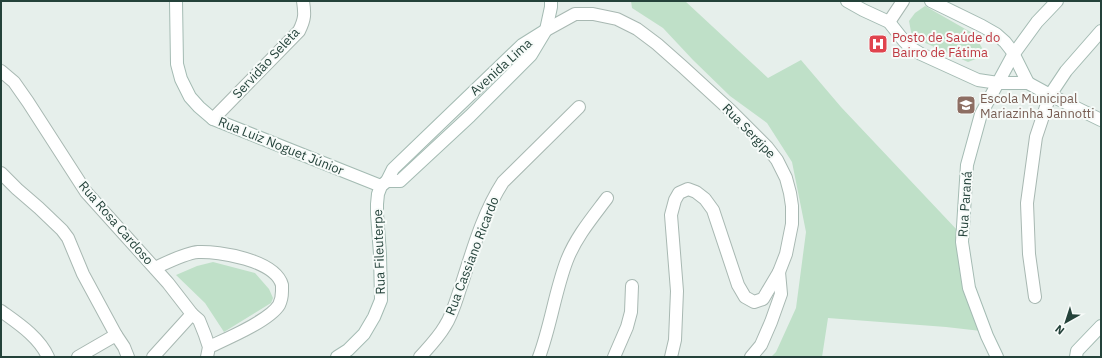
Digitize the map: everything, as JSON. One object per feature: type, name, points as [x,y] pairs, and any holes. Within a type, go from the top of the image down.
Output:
[{"type":"street","name":"Rua Luiz Noguet Júnior","points":[[176,1],[177,64],[181,79],[190,97],[199,107],[213,119],[384,183]]},
{"type":"street","name":"Servidão Seleta","points":[[213,119],[299,31],[305,14],[303,1]]},
{"type":"street","points":[[546,30],[551,1]]},
{"type":"street","points":[[849,1],[889,22],[904,41],[911,48],[921,54],[978,80],[998,83],[1028,83],[1101,120]]},
{"type":"street","points":[[889,22],[903,1]]},
{"type":"street","points":[[931,1],[996,34],[1012,51],[1028,83]]},
{"type":"street","name":"Rua Paraná","points":[[997,357],[987,336],[969,288],[962,242],[967,166],[981,114],[1013,55],[1037,22],[1057,1]]},
{"type":"street","name":"Rua Sergipe","points":[[546,30],[575,14],[593,14],[617,19],[637,28],[657,44],[731,111],[767,147],[777,160],[786,178],[790,193],[792,224],[786,254],[779,272],[781,294],[761,345],[751,357]]},
{"type":"street","name":"Avenida Lima","points":[[384,183],[393,169],[522,45],[546,30]]},
{"type":"street","name":"Avenida Lima","points":[[384,183],[400,181],[470,116],[531,55],[546,30]]},
{"type":"street","points":[[1035,297],[1029,254],[1027,202],[1036,137],[1050,95],[1066,71],[1101,30]]},
{"type":"street","name":"Rua Rosa Cardoso","points":[[1,71],[14,82],[25,97],[86,192],[155,268],[192,314],[199,320],[205,335],[208,352]]},
{"type":"street","points":[[460,104],[470,116]]},
{"type":"street","name":"Rua Cassiano Ricardo","points":[[420,357],[434,343],[446,325],[455,303],[481,225],[495,193],[503,182],[579,107]]},
{"type":"street","points":[[1,173],[45,213],[68,238],[83,274],[124,347],[128,357]]},
{"type":"street","name":"Rua Fileuterpe","points":[[337,357],[348,350],[364,334],[374,317],[381,300],[380,254],[376,214],[378,194],[384,183]]},
{"type":"street","points":[[671,357],[675,340],[677,291],[671,215],[675,200],[679,193],[688,189],[696,192],[705,199],[713,210],[738,284],[745,297],[754,302],[763,299],[779,272]]},
{"type":"street","points":[[539,357],[546,340],[558,286],[572,247],[607,198]]},
{"type":"street","points":[[155,268],[197,252],[219,253],[248,259],[263,265],[276,275],[282,284],[282,295],[279,305],[272,312],[260,321],[208,352]]},
{"type":"street","points":[[614,357],[627,326],[631,312],[632,286]]},
{"type":"street","points":[[1,311],[17,322],[39,342],[48,357]]},
{"type":"street","points":[[153,357],[192,314]]},
{"type":"street","points":[[1077,354],[1101,326]]},
{"type":"street","points":[[78,357],[116,335]]},
{"type":"green space","points":[[631,1],[685,1],[768,78],[801,60],[841,107],[958,231],[981,331],[828,318],[822,357],[771,357],[776,352],[796,308],[806,232],[792,162],[767,123],[730,96],[663,28],[632,8]]},
{"type":"green space","points":[[925,6],[974,34],[986,55],[968,62],[912,37],[909,21],[915,13]]},
{"type":"green space","points":[[213,262],[255,273],[269,289],[273,298],[271,303],[224,332],[205,303],[176,275],[197,266]]},
{"type":"place","name":"Posto de Saúde do Bairro de Fátima","points":[[878,44]]},
{"type":"place","name":"Escola Municipal Mariazinha Jannotti","points":[[966,105]]}]
